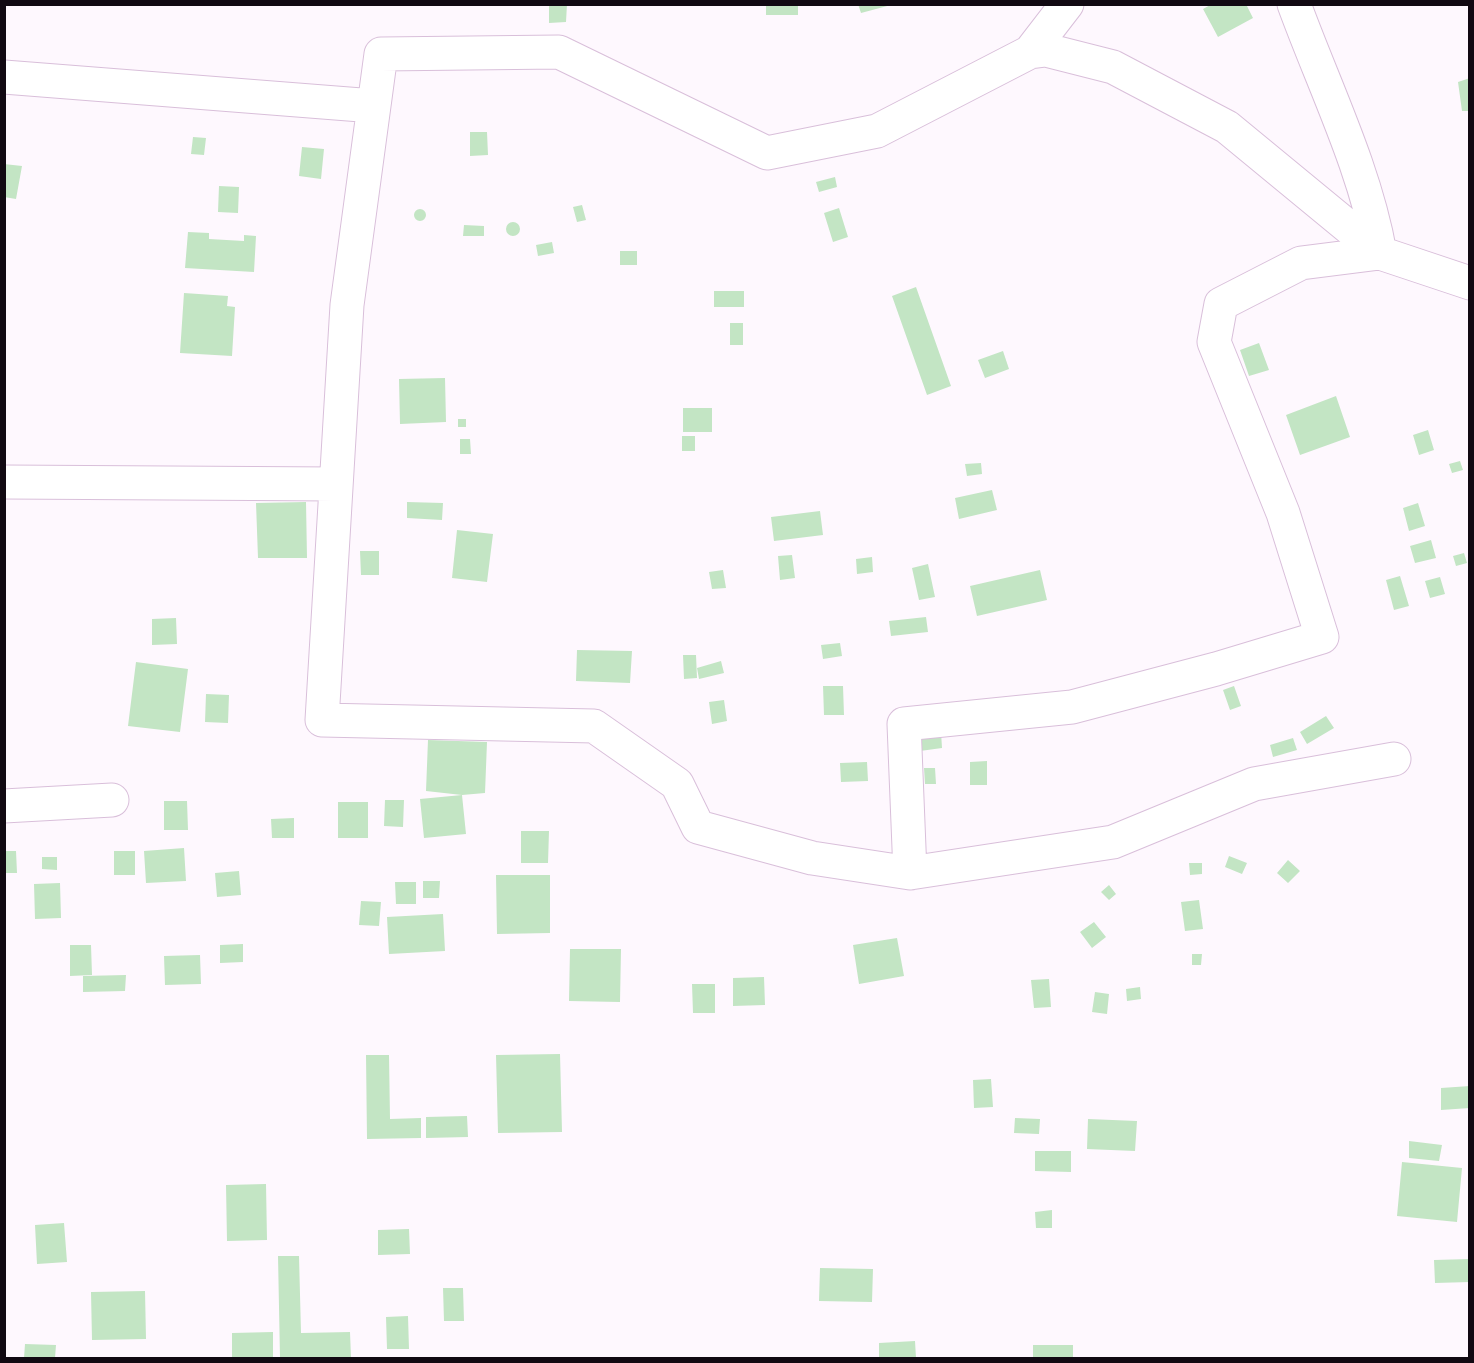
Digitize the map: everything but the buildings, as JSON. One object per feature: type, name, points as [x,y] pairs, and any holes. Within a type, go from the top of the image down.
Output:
[{"type":"street","points":[[1030,52],[1067,4]]},
{"type":"street","points":[[1294,4],[1349,149],[1376,233],[1380,253]]},
{"type":"street","points":[[1394,759],[1254,784],[1113,842],[910,873],[812,858],[698,827],[677,784],[594,726],[322,720],[347,305],[381,54],[559,52],[767,153],[877,131],[1030,52],[1046,50],[1113,68],[1227,127],[1380,253],[1470,284]]},
{"type":"street","points":[[4,77],[374,106]]},
{"type":"street","points":[[910,873],[904,724],[1072,707],[1216,669],[1322,637],[1283,513],[1214,342],[1221,304],[1301,263],[1380,253]]},
{"type":"street","points":[[4,482],[336,484]]},
{"type":"street","points":[[4,806],[112,800]]}]
